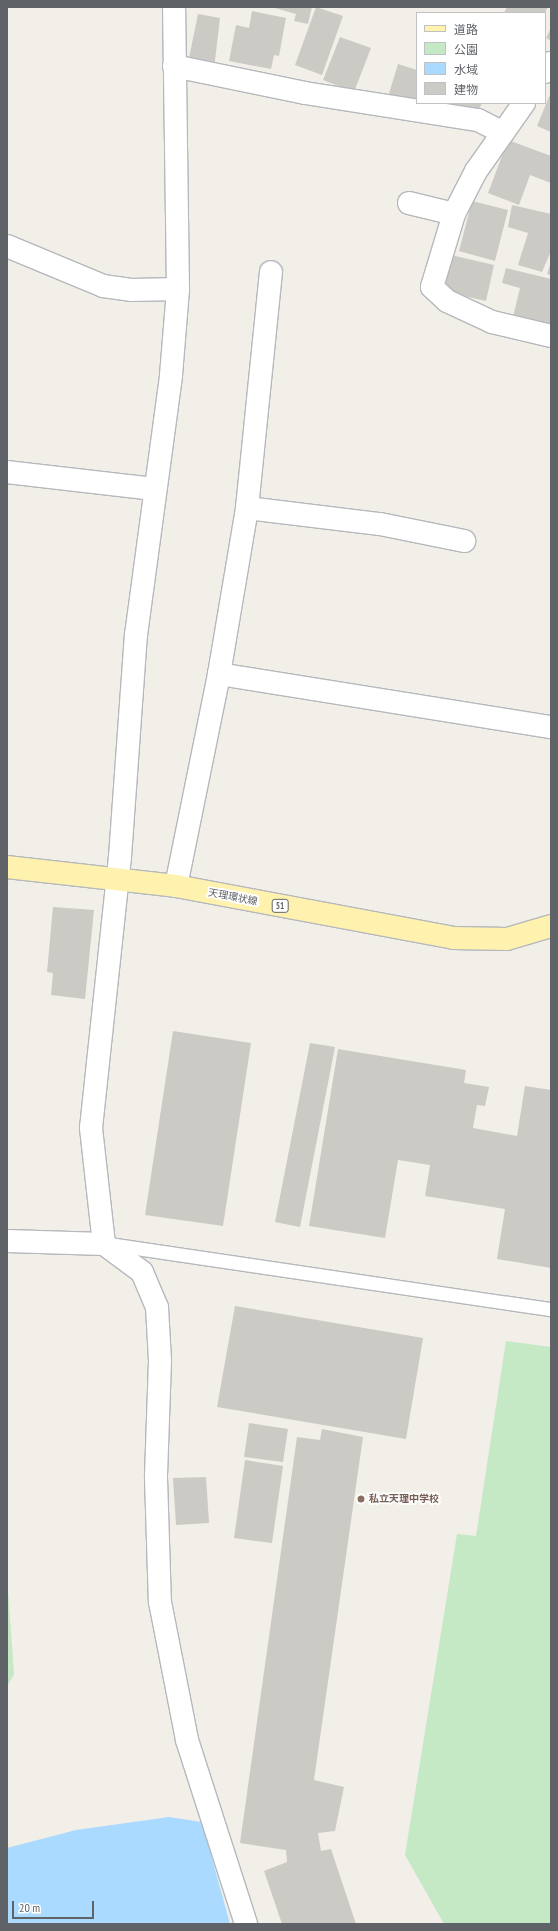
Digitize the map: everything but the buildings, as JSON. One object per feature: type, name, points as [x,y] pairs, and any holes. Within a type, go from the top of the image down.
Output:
[{"type":"main road","name":"天理環状線","points":[[7,867],[117,877],[176,886],[454,938],[507,939],[551,926]]},
{"type":"street","points":[[104,1244],[91,1128],[117,877],[136,635],[154,490],[171,375],[178,289],[174,7]]},
{"type":"street","points":[[174,66],[305,93],[478,120],[503,133]]},
{"type":"street","points":[[523,104],[476,171],[454,214],[432,287],[434,293],[492,322],[551,336]]},
{"type":"street","points":[[409,202],[454,214]]},
{"type":"street","points":[[7,246],[103,286],[131,290],[178,289]]},
{"type":"street","points":[[176,886],[219,674],[247,508],[271,272]]},
{"type":"street","points":[[7,472],[154,490]]},
{"type":"street","points":[[247,508],[380,524],[464,541]]},
{"type":"street","points":[[219,674],[551,727]]},
{"type":"street","points":[[7,1241],[104,1244],[142,1272],[157,1308],[160,1361],[156,1478],[160,1602],[187,1740],[246,1924]]},
{"type":"lane","points":[[104,1244],[551,1309]]},
{"type":"green space","points":[[506,1341],[551,1347],[551,1924],[444,1924],[405,1855],[457,1534],[476,1536]]},
{"type":"green space","points":[[7,1577],[14,1674],[7,1687]]},
{"type":"water","points":[[169,1817],[202,1822],[230,1924],[7,1924],[7,1848],[76,1830]]},
{"type":"place","name":"私立天理中学校","points":[[361,1499]]}]
